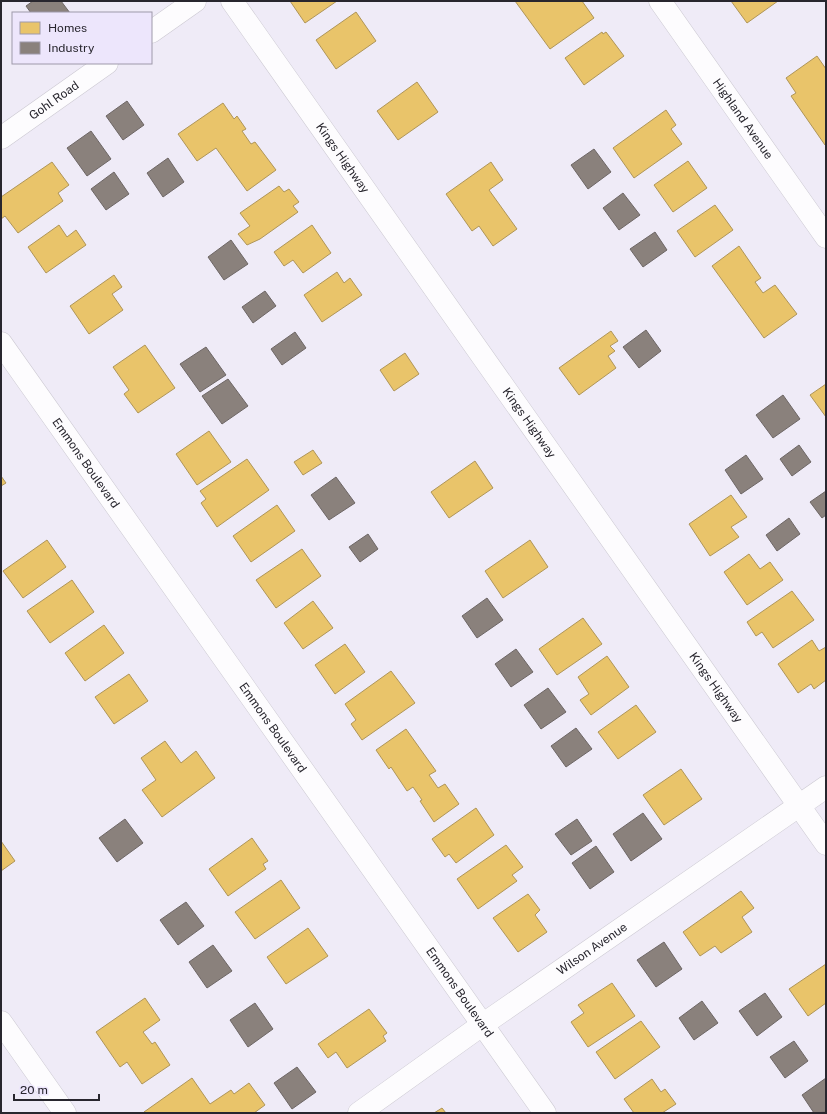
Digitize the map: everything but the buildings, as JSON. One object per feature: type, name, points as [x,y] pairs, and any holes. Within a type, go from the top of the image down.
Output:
[{"type":"street","points":[[152,31],[195,1]]},
{"type":"street","name":"Kings Highway","points":[[232,1],[826,844]]},
{"type":"street","name":"Highland Avenue","points":[[660,1],[826,237]]},
{"type":"street","name":"Gohl Road","points":[[1,138],[106,64]]},
{"type":"street","name":"Emmons Boulevard","points":[[1,343],[545,1113]]},
{"type":"street","name":"Wilson Avenue","points":[[359,1113],[482,1025],[826,787]]},
{"type":"street","points":[[1,1022],[65,1113]]}]
